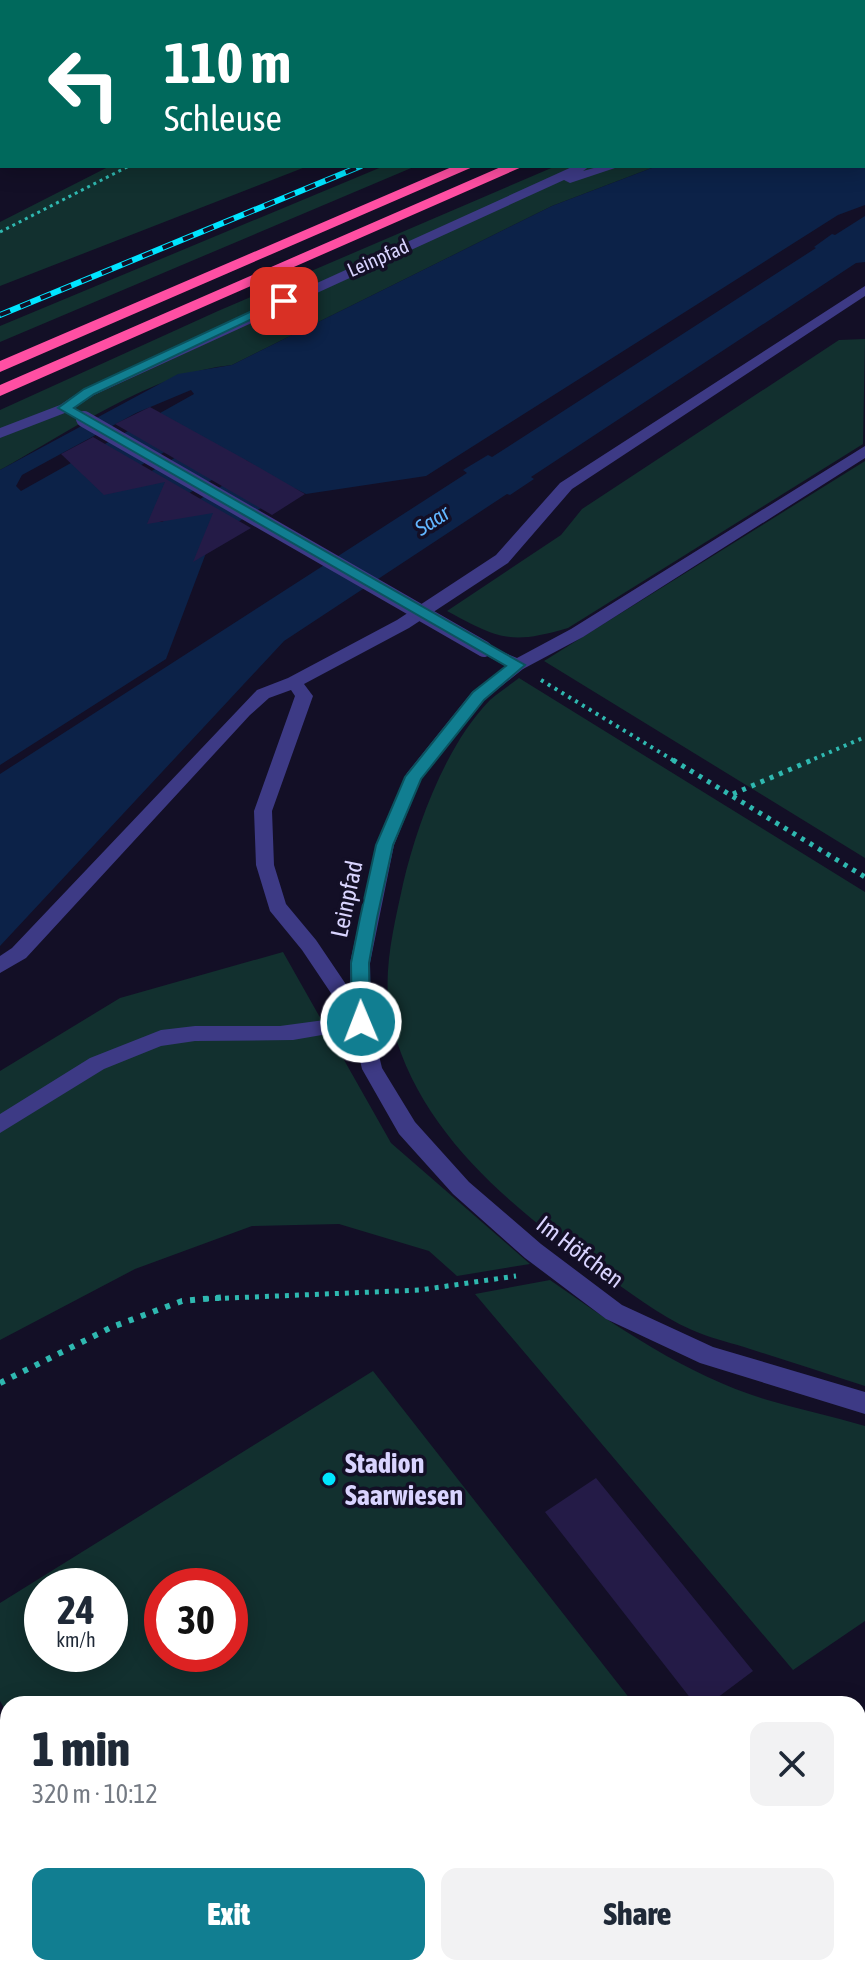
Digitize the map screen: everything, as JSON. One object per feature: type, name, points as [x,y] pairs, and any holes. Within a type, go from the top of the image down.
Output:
[{"type":"highway","points":[[0,367],[462,168]]},
{"type":"highway","points":[[0,391],[511,168]]},
{"type":"street","name":"Leinpfad","points":[[0,433],[65,408],[103,385],[579,168]]},
{"type":"street","points":[[516,195],[608,168]]},
{"type":"street","points":[[0,966],[19,953],[263,694],[294,682],[403,624],[502,559],[566,486],[865,290]]},
{"type":"street","points":[[65,408],[484,649],[517,665]]},
{"type":"street","name":"Leinpfad","points":[[361,1022],[360,963],[385,845],[413,777],[478,696],[517,665],[577,633],[865,451]]},
{"type":"street","points":[[0,1125],[72,1077],[121,1052],[161,1038],[200,1032],[248,1035],[312,1033],[361,1022],[309,945],[277,906],[265,865],[263,811],[304,696],[294,682]]},
{"type":"street","name":"Im Höfchen","points":[[361,1022],[372,1069],[407,1128],[461,1188],[556,1269],[614,1312],[708,1356],[865,1403]]},
{"type":"path","points":[[0,232],[125,168]]},
{"type":"path","points":[[517,665],[865,877]]},
{"type":"path","points":[[733,794],[865,737]]},
{"type":"path","points":[[0,1383],[112,1327],[182,1301],[245,1295],[420,1290],[556,1269]]},
{"type":"green space","points":[[106,168],[303,168],[0,286],[0,222]]},
{"type":"green space","points":[[379,168],[411,168],[0,342],[0,326]]},
{"type":"green space","points":[[551,168],[652,168],[552,206],[232,365],[202,370],[142,391],[0,470],[0,410],[218,311]]},
{"type":"green space","points":[[865,339],[863,444],[568,628],[532,636],[505,636],[480,628],[447,611],[561,535],[582,509],[839,340]]},
{"type":"green space","points":[[865,461],[865,858],[544,661]]},
{"type":"green space","points":[[519,678],[865,892],[865,1386],[698,1333],[631,1293],[533,1220],[474,1165],[425,1102],[406,1066],[389,1010],[388,974],[392,938],[409,861],[435,786],[460,739],[490,700]]},
{"type":"green space","points":[[283,952],[391,1143],[530,1264],[457,1276],[429,1251],[339,1224],[252,1226],[135,1269],[0,1340],[0,1071],[120,998]]},
{"type":"green space","points":[[550,1280],[626,1332],[679,1363],[735,1389],[865,1426],[865,1621],[793,1670],[475,1294]]},
{"type":"green space","name":"Stadion Saarwiesen","points":[[373,1371],[628,1696],[0,1696],[0,1603],[24,1588],[24,1672],[128,1672],[128,1568],[56,1568]]},
{"type":"water","points":[[652,168],[865,168],[865,205],[838,215],[426,476],[306,494],[294,488],[205,542],[206,553],[166,659],[0,765],[0,470],[178,374],[232,365],[552,206]],"holes":[[[191,390],[194,394],[21,491],[16,486],[22,475],[136,413]],[[197,434],[206,440],[113,493],[107,484]],[[246,460],[255,466],[162,522],[151,522],[155,513]]]},
{"type":"water","name":"Saar","points":[[865,216],[865,262],[856,263],[531,477],[534,479],[510,495],[507,494],[284,641],[0,946],[0,774],[467,473],[463,470],[488,455],[492,457],[816,248],[832,234]]},
{"type":"building","points":[[150,407],[305,494],[272,515],[115,424]]},
{"type":"building","points":[[93,437],[251,528],[193,562],[213,513],[147,524],[165,482],[104,495],[61,454]]},
{"type":"building","points":[[596,1478],[753,1671],[720,1696],[689,1696],[545,1512]]},
{"type":"railway","points":[[0,315],[356,168]]},
{"type":"place","name":"Stadion Saarwiesen","points":[[329,1479]]},
{"type":"route","points":[[284,301],[89,392],[65,408],[484,649],[517,665],[478,696],[413,777],[385,845],[368,918],[360,963],[361,1022]]}]
